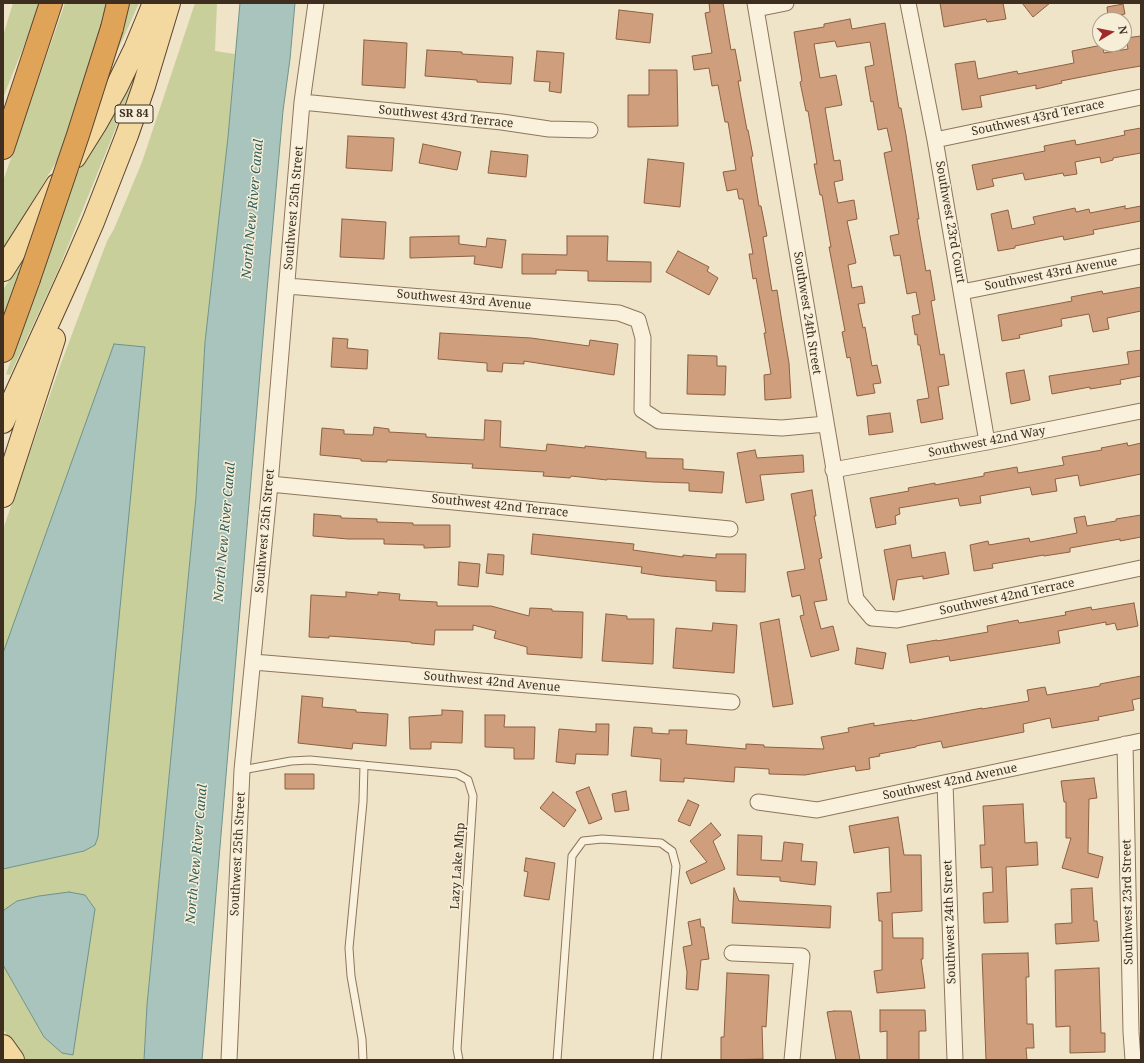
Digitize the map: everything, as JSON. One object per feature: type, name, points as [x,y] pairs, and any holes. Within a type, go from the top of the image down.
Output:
[{"type":"highway","points":[[3,114],[51,3]]},
{"type":"highway","points":[[3,148],[51,3]]},
{"type":"highway","points":[[3,351],[78,136],[112,28],[118,3]]},
{"type":"main road","points":[[3,270],[95,125],[136,49],[154,3]]},
{"type":"main road","name":"SR 84","points":[[3,422],[93,222],[142,93],[169,3]]},
{"type":"main road","points":[[3,496],[93,222]]},
{"type":"main road","points":[[3,1046],[13,1060]]},
{"type":"street","name":"Southwest 25th Street","points":[[229,1060],[242,770],[288,286],[302,102],[316,3]]},
{"type":"street","points":[[756,6],[786,3]]},
{"type":"street","name":"Southwest 23rd Court","points":[[908,3],[935,140],[987,442]]},
{"type":"street","name":"Southwest 24th Street","points":[[756,6],[833,470],[856,599],[872,618]]},
{"type":"street","name":"Southwest 43rd Terrace","points":[[935,140],[1141,97]]},
{"type":"street","name":"Southwest 43rd Terrace","points":[[302,102],[502,122],[549,129],[590,130]]},
{"type":"street","name":"Southwest 43rd Avenue","points":[[962,292],[1141,256]]},
{"type":"street","name":"Southwest 43rd Avenue","points":[[288,286],[619,313],[638,320],[642,338],[642,410],[659,421],[782,428],[826,424]]},
{"type":"street","name":"Southwest 42nd Way","points":[[833,470],[987,442],[1141,411]]},
{"type":"street","name":"Southwest 42nd Terrace","points":[[270,484],[730,528]]},
{"type":"street","name":"Southwest 42nd Terrace","points":[[872,618],[898,620],[1141,568]]},
{"type":"street","name":"Southwest 42nd Avenue","points":[[253,662],[732,702]]},
{"type":"street","name":"Southwest 42nd Avenue","points":[[758,802],[817,810],[1141,741]]},
{"type":"street","name":"Southwest 23rd Street","points":[[1125,744],[1131,1032],[1133,1060]]},
{"type":"street","name":"Southwest 24th Street","points":[[945,783],[955,1060]]},
{"type":"street","points":[[732,953],[802,956],[792,1060]]},
{"type":"lane","name":"Lazy Lake Mhp","points":[[242,770],[291,760],[310,760],[457,774],[468,780],[473,796],[457,1049],[459,1060]]},
{"type":"lane","points":[[362,1060],[362,1040],[352,976],[350,948],[363,802],[364,765]]},
{"type":"lane","points":[[556,1060],[572,856],[583,841],[602,840],[661,843],[672,851],[676,866],[657,1060]]},
{"type":"green space","points":[[13,3],[41,3],[3,98],[3,36]]},
{"type":"green space","points":[[65,3],[109,3],[64,149],[3,250],[3,181]]},
{"type":"green space","points":[[129,3],[139,3],[113,58]]},
{"type":"green space","points":[[195,3],[217,3],[215,51],[235,54],[228,137],[205,342],[196,497],[147,1005],[144,1060],[24,1060],[3,1029],[3,965],[44,1037],[17,901],[3,911],[3,869],[84,851],[3,653],[3,529],[60,366],[107,241],[114,229],[142,162]]},
{"type":"green space","points":[[132,84],[57,273],[10,375],[6,374],[70,185]]},
{"type":"green space","points":[[29,249],[3,327],[3,290]]},
{"type":"water","name":"North New River Canal","points":[[240,3],[295,3],[290,59],[283,111],[267,290],[202,1060],[144,1060],[147,1005],[196,497],[205,342],[228,137]]},
{"type":"water","points":[[114,344],[145,347],[98,837],[95,845],[84,851],[3,869],[3,653]]},
{"type":"water","points":[[69,892],[85,895],[95,909],[73,1055],[62,1053],[44,1037],[3,965],[4,910],[17,901]]},
{"type":"building","points":[[709,3],[723,3],[731,50],[735,49],[741,81],[738,81],[753,156],[751,157],[759,206],[761,206],[767,236],[763,237],[772,291],[777,290],[789,363],[791,398],[765,400],[764,375],[771,374],[764,333],[766,333],[756,278],[753,279],[749,254],[753,254],[743,199],[739,199],[737,189],[727,191],[723,172],[736,170],[728,122],[725,122],[718,85],[712,86],[709,68],[694,70],[692,56],[712,53],[705,13],[710,12]]},
{"type":"building","points":[[940,3],[1003,3],[1006,19],[987,22],[986,19],[944,27]]},
{"type":"building","points":[[1022,3],[1050,3],[1033,17]]},
{"type":"building","points":[[1123,4],[1125,12],[1108,12],[1107,7]]},
{"type":"building","points":[[619,10],[653,14],[650,43],[616,39]]},
{"type":"building","points":[[850,19],[852,29],[885,23],[899,108],[901,108],[906,135],[919,219],[917,219],[926,271],[930,270],[935,300],[931,301],[940,355],[944,354],[949,385],[938,387],[943,419],[921,423],[917,400],[929,398],[920,345],[918,345],[917,334],[915,335],[912,316],[920,314],[916,292],[907,294],[900,255],[894,256],[890,236],[899,234],[884,153],[892,151],[887,128],[878,130],[873,101],[871,102],[865,67],[874,65],[870,42],[837,47],[835,41],[814,44],[820,78],[836,75],[842,105],[825,108],[834,161],[840,160],[843,180],[834,182],[838,203],[854,200],[857,219],[847,221],[856,263],[848,265],[852,288],[862,286],[865,303],[858,304],[863,328],[865,327],[872,366],[877,365],[881,383],[873,384],[875,393],[857,396],[850,357],[847,358],[842,332],[845,331],[829,247],[831,247],[822,195],[820,195],[814,164],[817,164],[808,111],[806,111],[800,82],[802,81],[794,32],[824,27],[824,24]]},
{"type":"building","points":[[1141,36],[1141,66],[1061,81],[1062,83],[1036,89],[1036,85],[980,96],[982,107],[962,110],[955,64],[975,61],[978,79],[1017,71],[1018,74],[1074,63],[1072,51],[1092,47],[1092,52],[1132,52],[1132,37]]},
{"type":"building","points":[[364,40],[407,43],[405,88],[362,85]]},
{"type":"building","points":[[427,50],[513,57],[511,84],[425,76]]},
{"type":"building","points":[[537,51],[564,53],[561,93],[549,91],[550,82],[534,81]]},
{"type":"building","points":[[649,70],[677,70],[678,126],[628,127],[628,95],[649,95]]},
{"type":"building","points":[[1141,128],[1141,153],[1113,158],[1113,160],[1101,163],[1100,157],[1075,162],[1077,174],[1064,176],[1063,173],[1025,180],[1023,173],[992,179],[994,186],[977,190],[972,165],[1045,151],[1044,146],[1075,140],[1076,145],[1125,135],[1124,131]]},
{"type":"building","points":[[348,136],[394,138],[392,171],[346,168]]},
{"type":"building","points":[[423,144],[461,152],[457,170],[419,163]]},
{"type":"building","points":[[491,151],[528,155],[526,177],[488,173]]},
{"type":"building","points":[[648,159],[684,163],[680,207],[644,203]]},
{"type":"building","points":[[1125,206],[1125,209],[1141,206],[1141,221],[1093,230],[1094,234],[1064,240],[1063,236],[998,251],[991,214],[1008,210],[1012,229],[1035,224],[1033,217],[1075,208],[1076,212],[1089,209],[1090,213]]},
{"type":"building","points":[[342,219],[386,222],[384,259],[340,257]]},
{"type":"building","points":[[459,236],[459,244],[486,247],[487,238],[506,240],[502,268],[474,264],[475,256],[410,258],[410,237]]},
{"type":"building","points":[[567,236],[608,236],[607,261],[651,262],[651,282],[588,281],[588,271],[556,270],[556,274],[522,274],[522,254],[567,255]]},
{"type":"building","points":[[678,251],[709,267],[707,271],[718,278],[709,295],[666,272]]},
{"type":"building","points":[[1141,287],[1141,311],[1107,318],[1109,329],[1093,332],[1089,314],[1061,319],[1062,326],[1019,335],[1020,338],[1002,341],[998,315],[1072,301],[1071,297],[1102,291],[1103,294]]},
{"type":"building","points":[[440,333],[531,338],[589,346],[590,340],[618,344],[614,375],[524,361],[524,364],[503,363],[502,372],[487,371],[487,363],[438,359]]},
{"type":"building","points":[[333,338],[348,339],[347,348],[368,350],[367,369],[331,367]]},
{"type":"building","points":[[1141,350],[1141,376],[1120,380],[1121,384],[1090,389],[1090,387],[1052,394],[1049,376],[1129,364],[1127,352]]},
{"type":"building","points":[[688,355],[717,356],[717,366],[726,366],[725,395],[687,394]]},
{"type":"building","points":[[1024,370],[1030,400],[1011,404],[1006,373]]},
{"type":"building","points":[[890,413],[893,432],[869,435],[867,416]]},
{"type":"building","points":[[485,420],[501,421],[500,447],[546,451],[547,444],[585,448],[585,446],[646,452],[646,458],[683,459],[683,469],[724,472],[722,493],[689,491],[689,483],[607,480],[571,476],[570,478],[543,476],[544,472],[472,468],[473,464],[387,460],[387,462],[361,461],[361,459],[320,455],[322,428],[344,430],[344,434],[373,435],[374,427],[389,429],[389,432],[426,434],[426,437],[484,440]]},
{"type":"building","points":[[1127,443],[1128,446],[1141,443],[1141,474],[1080,486],[1078,475],[1055,479],[1057,491],[1032,495],[1030,487],[980,496],[981,503],[960,506],[958,498],[899,508],[900,514],[895,516],[896,524],[876,528],[870,498],[909,491],[908,488],[935,483],[935,485],[984,476],[984,473],[1017,467],[1018,473],[1064,465],[1062,457],[1102,450],[1101,448]]},
{"type":"building","points":[[755,450],[757,458],[803,455],[804,472],[760,475],[764,500],[746,503],[737,453]]},
{"type":"building","points":[[812,490],[816,516],[814,516],[822,558],[819,559],[827,600],[814,602],[821,629],[833,626],[839,650],[811,657],[800,616],[804,615],[800,595],[792,597],[787,572],[805,569],[791,494]]},
{"type":"building","points":[[314,514],[341,516],[341,518],[377,519],[377,522],[413,523],[413,525],[450,525],[450,547],[424,548],[424,545],[384,544],[384,539],[348,539],[313,536]]},
{"type":"building","points":[[1141,515],[1141,537],[1120,541],[1120,539],[1070,548],[1070,552],[992,564],[993,568],[974,571],[970,545],[988,541],[989,545],[1029,538],[1030,542],[1077,533],[1074,518],[1085,516],[1087,526]]},
{"type":"building","points":[[533,534],[634,544],[633,550],[683,557],[683,555],[716,558],[716,554],[746,554],[745,592],[716,591],[716,581],[641,573],[642,567],[531,554]]},
{"type":"building","points":[[910,545],[912,558],[945,552],[949,574],[923,579],[923,576],[897,580],[893,600],[884,550]]},
{"type":"building","points":[[488,554],[504,555],[503,575],[486,573]]},
{"type":"building","points":[[459,562],[480,564],[478,587],[458,585]]},
{"type":"building","points":[[346,592],[378,595],[378,592],[400,594],[399,600],[437,602],[437,606],[491,606],[529,616],[530,608],[552,609],[552,611],[583,612],[582,658],[527,654],[527,647],[494,638],[496,631],[473,625],[473,630],[435,630],[434,645],[329,636],[329,638],[309,637],[311,595],[346,597]]},
{"type":"building","points":[[1134,603],[1138,626],[1117,630],[1115,623],[1106,625],[1106,622],[1058,631],[1060,643],[950,661],[949,656],[910,663],[907,645],[988,632],[987,626],[1018,620],[1019,623],[1066,615],[1065,612],[1091,607],[1092,610]]},
{"type":"building","points":[[606,614],[627,616],[627,619],[654,619],[653,664],[602,661]]},
{"type":"building","points":[[779,619],[793,704],[773,707],[760,623]]},
{"type":"building","points":[[713,623],[737,625],[734,673],[673,668],[676,628],[712,631]]},
{"type":"building","points":[[857,648],[886,653],[883,669],[855,664]]},
{"type":"building","points":[[1141,676],[1141,698],[1132,700],[1134,710],[1098,717],[1099,720],[1052,728],[1050,718],[1023,724],[1024,732],[943,748],[941,741],[879,754],[880,756],[869,758],[870,769],[856,771],[855,766],[805,775],[769,774],[769,769],[735,767],[734,782],[684,778],[684,782],[660,781],[661,759],[631,756],[634,727],[652,728],[652,733],[669,734],[669,730],[687,730],[686,744],[746,749],[746,744],[764,745],[764,747],[824,749],[821,737],[849,732],[848,728],[874,723],[874,726],[912,721],[1029,701],[1027,690],[1045,687],[1047,695],[1100,686],[1100,684]]},
{"type":"building","points":[[302,696],[323,698],[322,707],[356,710],[356,712],[388,714],[386,746],[353,743],[352,749],[298,743]]},
{"type":"building","points":[[442,710],[463,711],[462,743],[431,742],[431,749],[410,749],[409,717],[442,715]]},
{"type":"building","points":[[485,715],[505,715],[504,727],[535,727],[534,759],[514,759],[514,748],[485,747]]},
{"type":"building","points":[[596,724],[609,724],[608,755],[576,754],[575,764],[556,762],[559,729],[596,732]]},
{"type":"building","points":[[285,774],[314,774],[314,789],[285,789]]},
{"type":"building","points":[[1094,778],[1097,798],[1089,799],[1088,853],[1103,857],[1098,878],[1062,868],[1071,838],[1066,838],[1066,802],[1064,802],[1061,781]]},
{"type":"building","points":[[589,787],[602,819],[589,824],[576,792]]},
{"type":"building","points":[[626,791],[629,810],[615,812],[612,794]]},
{"type":"building","points":[[553,792],[576,810],[564,827],[540,808]]},
{"type":"building","points":[[688,800],[699,805],[690,826],[678,821]]},
{"type":"building","points":[[1023,804],[1025,843],[1037,842],[1038,865],[1006,867],[1008,922],[984,923],[983,893],[993,892],[992,867],[981,868],[980,845],[985,845],[983,806]]},
{"type":"building","points":[[898,817],[904,855],[921,855],[922,911],[892,913],[893,938],[923,938],[923,959],[921,959],[925,988],[877,993],[874,971],[882,970],[882,921],[879,921],[877,893],[891,892],[889,847],[854,853],[849,826]]},
{"type":"building","points":[[711,823],[721,835],[713,841],[725,869],[691,884],[686,872],[707,862],[690,841]]},
{"type":"building","points":[[738,835],[762,836],[761,860],[782,861],[784,842],[803,844],[801,861],[817,862],[815,885],[780,881],[780,877],[737,875]]},
{"type":"building","points":[[526,858],[555,863],[549,900],[524,896],[528,872],[524,871]]},
{"type":"building","points":[[734,888],[739,901],[831,906],[830,928],[732,923]]},
{"type":"building","points":[[1092,888],[1094,921],[1097,921],[1099,941],[1056,944],[1055,924],[1072,923],[1071,889]]},
{"type":"building","points":[[700,919],[701,927],[704,927],[709,959],[701,960],[698,990],[686,989],[687,972],[683,947],[692,945],[688,922]]},
{"type":"building","points":[[1028,953],[1029,977],[1026,977],[1027,1024],[1033,1024],[1034,1048],[1026,1048],[1027,1060],[986,1060],[982,954]]},
{"type":"building","points":[[1099,968],[1101,1033],[1105,1033],[1105,1052],[1070,1053],[1070,1026],[1056,1027],[1055,970]]},
{"type":"building","points":[[727,973],[769,975],[766,1027],[762,1026],[763,1059],[721,1060],[721,1037],[724,1037]]},
{"type":"building","points":[[880,1010],[925,1010],[926,1031],[919,1031],[919,1060],[887,1060],[887,1031],[880,1032]]},
{"type":"building","points":[[851,1011],[860,1060],[836,1060],[827,1012]]}]
